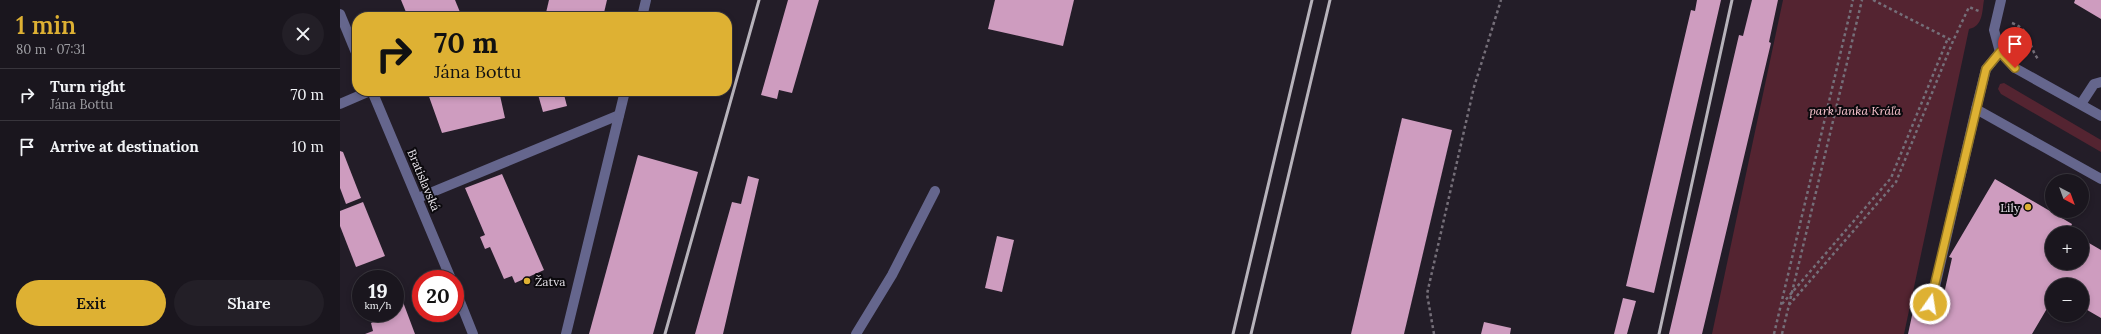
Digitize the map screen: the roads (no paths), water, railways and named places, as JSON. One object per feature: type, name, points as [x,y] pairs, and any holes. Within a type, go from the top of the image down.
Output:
[{"type":"street","points":[[643,12],[646,0]]},
{"type":"street","points":[[2001,0],[1994,30],[2000,52],[2015,68],[2101,116]]},
{"type":"street","points":[[340,14],[352,43]]},
{"type":"street","points":[[1930,304],[1986,69],[2000,52]]},
{"type":"street","points":[[2081,104],[2094,84],[2101,82]]},
{"type":"street","points":[[340,104],[359,96]]},
{"type":"street","name":"Bratislavská","points":[[373,96],[418,198],[447,270]]},
{"type":"street","points":[[566,334],[623,96]]},
{"type":"street","points":[[1976,109],[2101,179]]},
{"type":"street","points":[[418,198],[619,115]]},
{"type":"street","points":[[856,334],[892,275],[934,191]]},
{"type":"street","points":[[464,312],[473,334]]},
{"type":"railway","points":[[732,96],[759,0]]},
{"type":"railway","points":[[1233,334],[1312,0]]},
{"type":"railway","points":[[1251,334],[1330,0]]},
{"type":"railway","points":[[1659,334],[1732,0]]},
{"type":"railway","points":[[665,334],[732,96]]},
{"type":"place","name":"Lily","points":[[2028,207]]},
{"type":"place","name":"Žatva","points":[[527,281]]},
{"type":"park label","name":"park Janka Kráľa","points":[[1855,110]]}]
